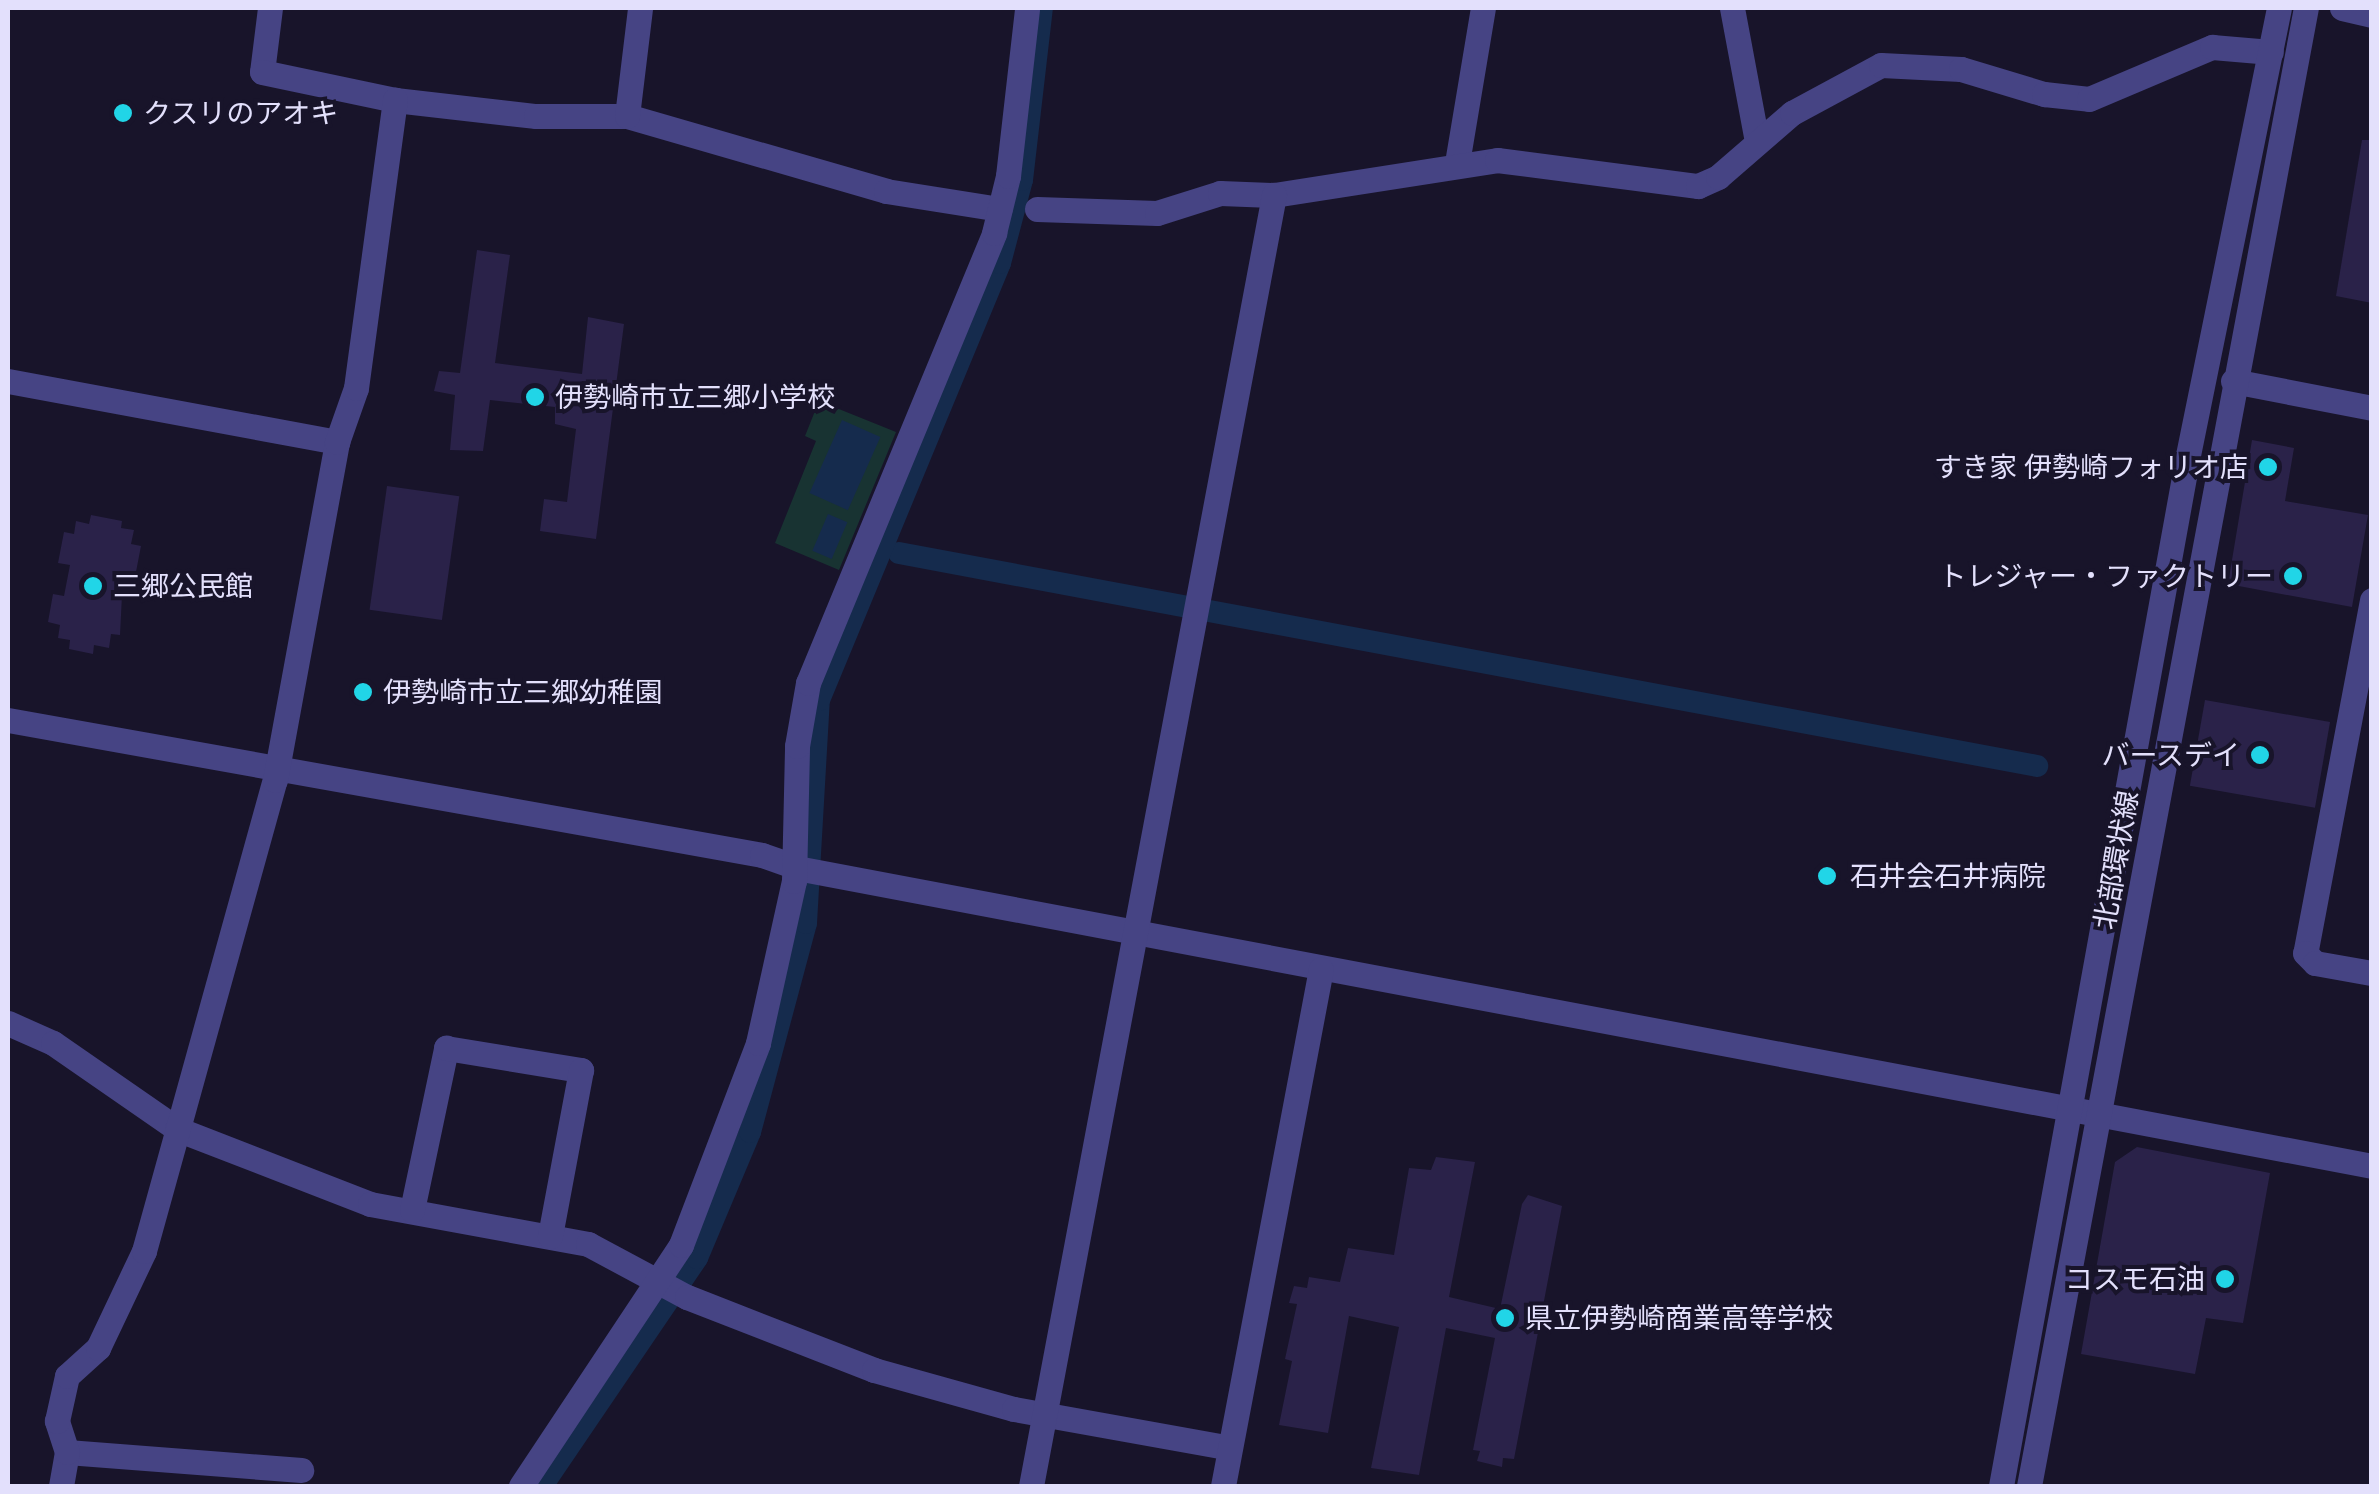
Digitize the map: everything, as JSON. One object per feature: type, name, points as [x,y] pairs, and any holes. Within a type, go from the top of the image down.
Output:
[{"type":"street","points":[[270,8],[262,72],[394,100],[536,116],[627,116],[886,192],[1000,209]]},
{"type":"street","points":[[627,116],[640,8]]},
{"type":"street","points":[[521,1486],[662,1281],[705,1192],[758,1043],[807,868],[797,746],[814,662],[1000,209],[1027,8]]},
{"type":"street","points":[[1457,163],[1483,8]]},
{"type":"street","points":[[1732,8],[1757,141]]},
{"type":"street","name":"北部環状線","points":[[2001,1486],[2187,460],[2279,8]]},
{"type":"street","name":"北部環状線","points":[[2029,1486],[2102,1115],[2233,381],[2306,8]]},
{"type":"street","points":[[2342,8],[2372,15]]},
{"type":"street","points":[[1037,210],[1146,214],[1220,193],[1274,196],[1457,163],[1532,160],[1698,186],[1718,178],[1757,141],[1826,92],[1881,65],[1961,69],[2044,94],[2089,99],[2212,47],[2271,52]]},
{"type":"street","points":[[61,1486],[67,1452],[57,1421],[68,1376],[98,1348],[144,1251],[277,768],[337,442],[356,388],[394,100]]},
{"type":"street","points":[[1031,1486],[1274,196]]},
{"type":"street","points":[[8,381],[337,442]]},
{"type":"street","points":[[2233,381],[2372,408]]},
{"type":"street","points":[[2372,600],[2305,954],[2315,963],[2372,973]]},
{"type":"street","points":[[8,720],[2372,1166]]},
{"type":"street","points":[[1223,1486],[1321,969]]},
{"type":"street","points":[[8,1024],[53,1043],[177,1128],[370,1204],[588,1244],[687,1297],[874,1370],[1044,1415],[1230,1448]]},
{"type":"street","points":[[412,1210],[446,1048],[581,1070],[550,1236]]},
{"type":"street","points":[[67,1452],[301,1470]]},
{"type":"green space","points":[[819,401],[896,432],[839,570],[775,543],[816,441],[805,436]]},
{"type":"water","points":[[842,420],[880,437],[848,510],[809,493]]},
{"type":"water","points":[[828,514],[847,522],[832,559],[812,551]]},
{"type":"building","points":[[2362,140],[2372,140],[2372,303],[2336,296]]},
{"type":"building","name":"伊勢崎市立三郷小学校","points":[[477,250],[510,255],[495,363],[582,374],[588,317],[624,324],[596,539],[540,531],[544,499],[567,502],[576,429],[555,424],[555,407],[490,400],[483,451],[450,450],[455,395],[434,391],[439,371],[460,373]]},
{"type":"building","points":[[2252,440],[2294,448],[2285,501],[2368,515],[2352,607],[2228,584]]},
{"type":"building","points":[[387,486],[459,496],[442,620],[370,610]]},
{"type":"building","name":"三郷公民館","points":[[91,515],[122,521],[121,528],[134,530],[131,544],[141,546],[135,577],[123,575],[120,635],[111,634],[109,648],[94,645],[93,654],[69,649],[70,640],[58,638],[60,625],[48,622],[53,594],[64,596],[70,565],[58,563],[64,532],[74,534],[76,521],[89,524]]},
{"type":"building","name":"バースデイ","points":[[2205,700],[2330,722],[2315,808],[2190,786]]},
{"type":"building","points":[[2137,1147],[2270,1173],[2243,1323],[2206,1318],[2195,1374],[2081,1354],[2115,1162]]},
{"type":"building","points":[[1436,1157],[1475,1162],[1449,1297],[1500,1309],[1522,1204],[1528,1195],[1562,1206],[1514,1459],[1503,1458],[1502,1467],[1477,1461],[1480,1451],[1473,1450],[1495,1338],[1446,1328],[1419,1475],[1371,1468],[1399,1327],[1349,1316],[1328,1433],[1279,1425],[1292,1361],[1285,1359],[1297,1304],[1289,1303],[1294,1286],[1307,1288],[1309,1277],[1340,1282],[1348,1248],[1394,1255],[1409,1168],[1431,1170]]},
{"type":"waterway","points":[[542,1486],[697,1258],[750,1132],[806,923],[819,700],[1000,263],[1022,180],[1042,8]]},
{"type":"waterway","points":[[899,553],[2037,766]]},
{"type":"place","name":"クスリのアオキ","points":[[123,113]]},
{"type":"place","name":"伊勢崎市立三郷小学校","points":[[535,397]]},
{"type":"place","name":"すき家 伊勢崎フォリオ店","points":[[2268,467]]},
{"type":"place","name":"トレジャー・ファクトリー","points":[[2293,576]]},
{"type":"place","name":"三郷公民館","points":[[93,586]]},
{"type":"place","name":"伊勢崎市立三郷幼稚園","points":[[363,692]]},
{"type":"place","name":"バースデイ","points":[[2260,755]]},
{"type":"place","name":"石井会石井病院","points":[[1827,876]]},
{"type":"place","name":"コスモ石油","points":[[2225,1279]]},
{"type":"place","name":"県立伊勢崎商業高等学校","points":[[1505,1318]]}]
